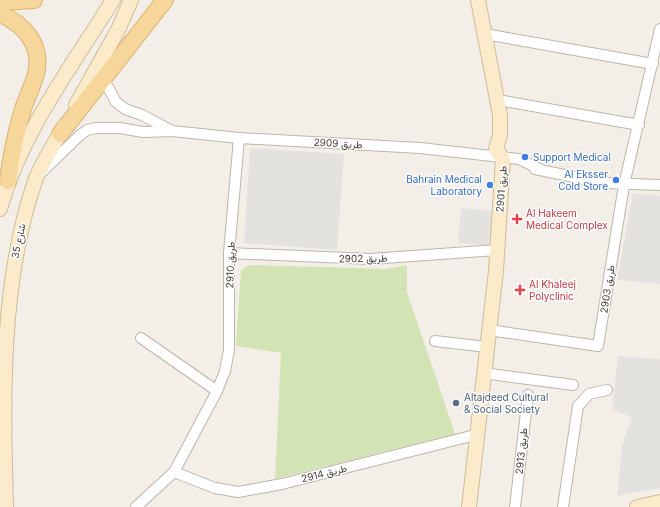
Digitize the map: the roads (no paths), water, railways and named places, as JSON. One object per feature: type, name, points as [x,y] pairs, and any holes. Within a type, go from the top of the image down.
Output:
[{"type":"main road","points":[[0,2],[34,0]]},
{"type":"main road","points":[[8,181],[52,98],[113,0]]},
{"type":"main road","name":"شارع 35","points":[[6,507],[3,370],[8,293],[20,224],[36,178],[118,30],[131,0]]},
{"type":"main road","points":[[60,134],[165,0]]},
{"type":"main road","name":"طريق 2901","points":[[469,507],[497,250],[503,159],[496,149],[500,126],[498,100],[478,0]]},
{"type":"main road","points":[[0,14],[12,19],[27,32],[33,42],[37,58],[36,72],[13,146],[8,181],[0,209]]},
{"type":"main road","points":[[637,507],[660,502]]},
{"type":"street","name":"طريق 2903","points":[[489,330],[598,346],[624,185],[660,29]]},
{"type":"street","points":[[485,34],[653,64]]},
{"type":"street","name":"طريق 2909","points":[[104,78],[116,102],[125,109],[142,115],[172,131]]},
{"type":"street","points":[[498,100],[639,124]]},
{"type":"street","name":"طريق 2909","points":[[36,178],[87,130],[120,128],[143,132],[172,131],[239,138],[420,148],[503,159],[525,168],[540,169],[582,179],[624,185],[660,185]]},
{"type":"street","name":"طريق 2910","points":[[136,507],[174,472],[217,391],[225,371],[229,350],[229,253],[239,138]]},
{"type":"street","name":"طريق 2902","points":[[229,253],[370,259],[497,250]]},
{"type":"street","points":[[141,338],[217,391]]},
{"type":"street","points":[[435,341],[487,347]]},
{"type":"street","points":[[483,373],[573,385]]},
{"type":"street","points":[[563,507],[578,406],[589,394],[607,390]]},
{"type":"street","name":"طريق 2913","points":[[515,507],[528,394]]},
{"type":"street","name":"طريق 2914","points":[[174,472],[226,491],[238,492],[282,484],[476,435]]},
{"type":"place","name":"Support Medical","points":[[525,157]]},
{"type":"place","name":"Al Eksser Cold Store","points":[[616,180]]},
{"type":"place","name":"Bahrain Medical Laboratory","points":[[490,185]]},
{"type":"place","name":"Al Hakeem Medical Complex","points":[[517,219]]},
{"type":"place","name":"Al Khaleej Polyclinic","points":[[520,290]]},
{"type":"place","name":"Altajdeed Cultural & Social Society","points":[[456,403]]}]
